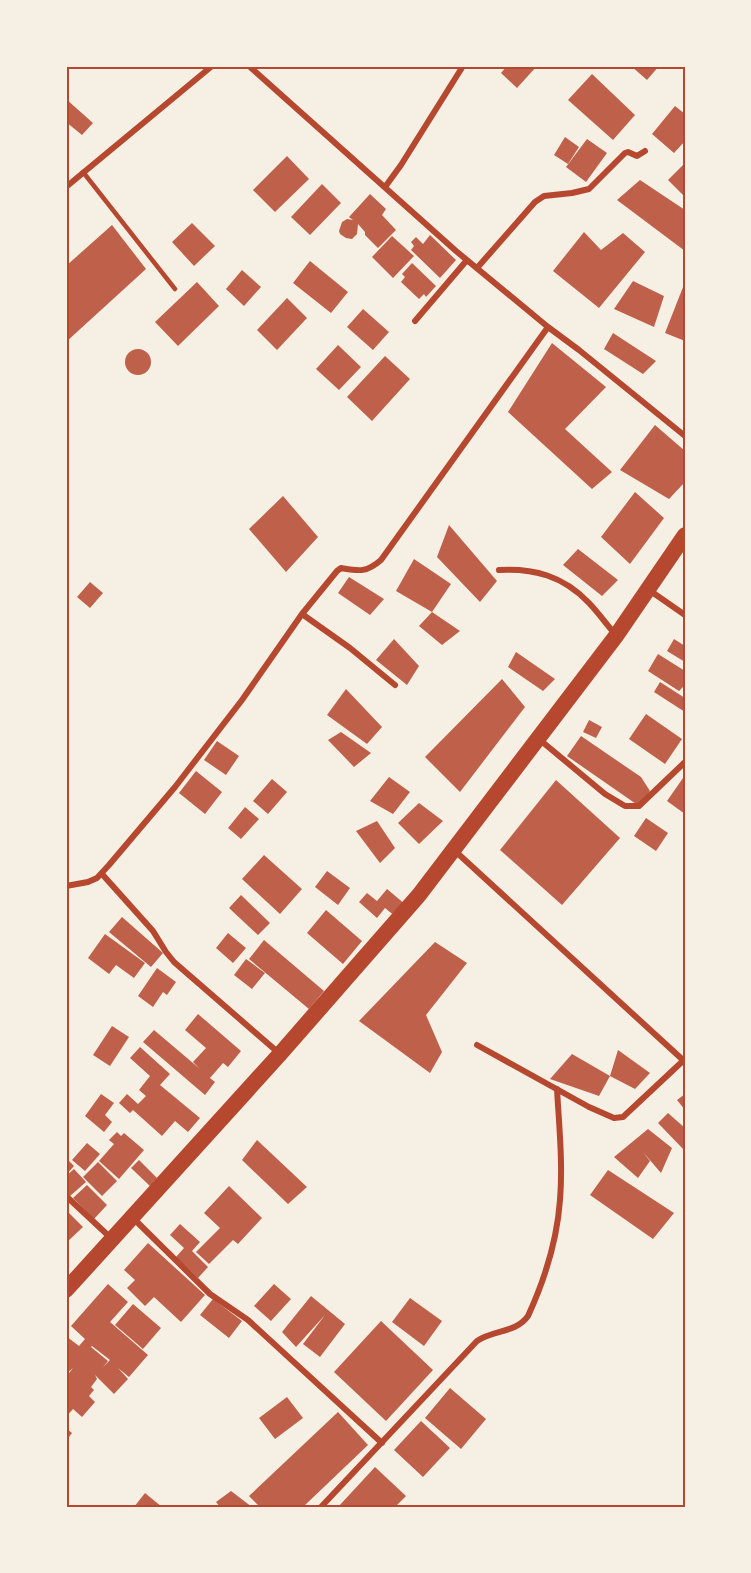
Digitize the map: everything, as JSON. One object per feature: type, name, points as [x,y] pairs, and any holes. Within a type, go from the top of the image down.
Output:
[{"type":"highway","points":[[66,1290],[280,1054],[419,895],[616,636],[685,535]]},
{"type":"street","points":[[66,187],[212,66]]},
{"type":"street","points":[[249,66],[387,185],[467,260],[480,265],[548,327],[685,436]]},
{"type":"street","points":[[387,185],[463,66]]},
{"type":"street","points":[[480,265],[539,198],[589,189],[626,152],[637,156],[645,150]]},
{"type":"street","points":[[415,321],[467,260]]},
{"type":"street","points":[[66,886],[88,882],[102,874],[175,787],[242,700],[302,614],[339,569],[365,570],[381,560],[548,327]]},
{"type":"street","points":[[499,570],[528,570],[559,580],[588,602],[616,636]]},
{"type":"street","points":[[648,590],[685,615]]},
{"type":"street","points":[[302,614],[396,685]]},
{"type":"street","points":[[538,738],[605,794],[626,806],[639,806],[685,762]]},
{"type":"street","points":[[453,850],[684,1059],[635,1107],[619,1118],[605,1115],[477,1046]]},
{"type":"street","points":[[102,874],[153,931],[165,952],[174,962],[280,1054]]},
{"type":"street","points":[[321,1507],[477,1341],[518,1326],[528,1316],[549,1265],[558,1223],[561,1169],[557,1089]]},
{"type":"street","points":[[66,1196],[112,1239]]},
{"type":"street","points":[[132,1218],[210,1294],[248,1320],[382,1443]]},
{"type":"lane","points":[[83,172],[175,289]]},
{"type":"building","points":[[507,66],[537,66],[517,88],[501,73]]},
{"type":"building","points":[[631,66],[659,66],[647,80]]},
{"type":"building","points":[[592,74],[635,115],[613,140],[568,100]]},
{"type":"building","points":[[66,99],[93,123],[82,135],[66,122]]},
{"type":"building","points":[[675,106],[685,114],[685,141],[674,153],[652,134]]},
{"type":"building","points":[[565,137],[579,147],[568,164],[554,155]]},
{"type":"building","points":[[587,139],[607,153],[586,182],[566,167]]},
{"type":"building","points":[[287,156],[309,179],[275,212],[253,190]]},
{"type":"building","points":[[685,163],[685,197],[668,180]]},
{"type":"building","points":[[640,180],[685,210],[685,251],[617,200]]},
{"type":"building","points":[[322,184],[341,203],[310,235],[291,217]]},
{"type":"building","points":[[370,194],[386,209],[382,215],[396,230],[378,248],[358,224],[357,234],[352,239],[346,238],[339,231],[342,222],[347,219],[353,220],[349,217]]},
{"type":"building","points":[[192,223],[215,246],[194,266],[172,242]]},
{"type":"building","points":[[112,225],[146,269],[66,342],[66,266]]},
{"type":"building","points":[[584,232],[601,250],[623,233],[645,252],[599,308],[553,271]]},
{"type":"building","points":[[430,235],[456,260],[440,278],[411,250],[414,246],[411,242],[416,237],[423,244]]},
{"type":"building","points":[[392,236],[414,256],[393,278],[372,257]]},
{"type":"building","points":[[310,261],[348,292],[331,313],[293,283]]},
{"type":"building","points":[[412,263],[436,286],[426,297],[424,294],[419,299],[401,282],[405,277],[402,274]]},
{"type":"building","points":[[242,270],[261,287],[244,306],[226,289]]},
{"type":"building","points":[[633,281],[664,296],[654,327],[614,309]]},
{"type":"building","points":[[197,282],[219,306],[178,346],[155,322]]},
{"type":"building","points":[[685,282],[685,341],[665,333]]},
{"type":"building","points":[[287,298],[307,318],[277,350],[257,330]]},
{"type":"building","points":[[363,309],[389,332],[373,350],[347,327]]},
{"type":"building","points":[[613,333],[656,361],[643,374],[604,349]]},
{"type":"building","points":[[552,343],[606,387],[565,429],[612,472],[592,489],[508,412]]},
{"type":"building","points":[[338,345],[361,367],[339,390],[316,369]]},
{"type":"building","points":[[138,349],[147,353],[151,362],[147,371],[138,375],[129,371],[125,362],[129,353]]},
{"type":"building","points":[[385,356],[410,379],[372,421],[347,397]]},
{"type":"building","points":[[655,425],[685,451],[685,482],[669,499],[620,470]]},
{"type":"building","points":[[635,492],[664,518],[630,564],[601,537]]},
{"type":"building","points":[[283,496],[318,537],[286,572],[249,529]]},
{"type":"building","points":[[449,525],[497,581],[480,602],[437,557]]},
{"type":"building","points":[[578,549],[618,580],[602,596],[563,565]]},
{"type":"building","points":[[414,559],[451,584],[432,612],[396,591]]},
{"type":"building","points":[[349,577],[384,599],[370,615],[338,593]]},
{"type":"building","points":[[90,582],[103,593],[90,608],[77,597]]},
{"type":"building","points":[[432,612],[460,631],[442,645],[419,626]]},
{"type":"building","points":[[394,639],[419,666],[407,685],[376,660]]},
{"type":"building","points":[[674,639],[685,646],[685,662],[667,651]]},
{"type":"building","points":[[516,652],[555,679],[543,691],[508,667]]},
{"type":"building","points":[[658,654],[685,671],[685,685],[679,691],[648,671]]},
{"type":"building","points":[[502,679],[525,707],[460,792],[425,757]]},
{"type":"building","points":[[660,682],[685,698],[685,712],[654,692]]},
{"type":"building","points":[[346,689],[382,727],[367,744],[327,715]]},
{"type":"building","points":[[646,714],[682,739],[665,764],[629,739]]},
{"type":"building","points":[[589,720],[602,727],[596,738],[583,732]]},
{"type":"building","points":[[341,732],[371,753],[354,767],[328,740]]},
{"type":"building","points":[[581,736],[641,777],[650,791],[639,806],[567,756]]},
{"type":"building","points":[[217,741],[239,756],[226,775],[204,760]]},
{"type":"building","points":[[196,771],[222,792],[205,814],[179,793]]},
{"type":"building","points":[[389,777],[410,792],[393,814],[370,801]]},
{"type":"building","points":[[683,778],[685,780],[685,814],[667,801]]},
{"type":"building","points":[[272,779],[287,792],[268,814],[253,801]]},
{"type":"building","points":[[556,780],[620,838],[562,905],[500,850]]},
{"type":"building","points":[[419,803],[443,821],[419,844],[398,823]]},
{"type":"building","points":[[245,807],[259,819],[241,839],[228,828]]},
{"type":"building","points":[[646,818],[668,833],[656,851],[634,836]]},
{"type":"building","points":[[377,821],[395,848],[380,863],[356,831]]},
{"type":"building","points":[[264,855],[302,889],[280,914],[242,879]]},
{"type":"building","points":[[327,871],[350,888],[338,905],[315,887]]},
{"type":"building","points":[[387,889],[406,905],[396,917],[385,908],[377,918],[359,902],[367,893],[377,901]]},
{"type":"building","points":[[241,895],[270,923],[258,935],[229,908]]},
{"type":"building","points":[[326,910],[362,941],[343,964],[307,933]]},
{"type":"building","points":[[122,917],[163,953],[151,967],[109,932]]},
{"type":"building","points":[[228,933],[246,948],[233,963],[216,948]]},
{"type":"building","points":[[105,934],[145,963],[134,978],[116,965],[109,974],[88,958]]},
{"type":"building","points":[[264,940],[324,991],[309,1009],[249,959]]},
{"type":"building","points":[[435,942],[467,963],[426,1015],[442,1052],[430,1073],[359,1021]]},
{"type":"building","points":[[246,959],[265,973],[252,989],[234,975]]},
{"type":"building","points":[[157,968],[176,982],[167,995],[163,992],[153,1007],[138,996]]},
{"type":"building","points":[[198,1014],[241,1051],[228,1067],[223,1063],[210,1078],[215,1082],[205,1095],[143,1042],[154,1030],[200,1069],[193,1062],[206,1048],[185,1030]]},
{"type":"building","points":[[112,1026],[129,1037],[110,1066],[93,1055]]},
{"type":"building","points":[[140,1047],[170,1074],[160,1085],[200,1118],[188,1132],[175,1121],[162,1136],[133,1110],[130,1113],[119,1103],[127,1094],[138,1104],[146,1096],[139,1090],[150,1076],[130,1058]]},
{"type":"building","points":[[618,1050],[650,1073],[635,1089],[610,1076]]},
{"type":"building","points":[[572,1054],[610,1076],[599,1096],[550,1079]]},
{"type":"building","points":[[101,1094],[114,1103],[105,1115],[112,1122],[104,1132],[85,1116]]},
{"type":"building","points":[[685,1094],[685,1110],[677,1100]]},
{"type":"building","points":[[668,1113],[685,1128],[685,1151],[658,1123]]},
{"type":"building","points":[[648,1129],[672,1148],[661,1173],[643,1152],[650,1161],[638,1178],[614,1157]]},
{"type":"building","points":[[117,1132],[121,1136],[124,1133],[144,1150],[119,1179],[99,1161],[114,1144],[109,1140]]},
{"type":"building","points":[[257,1140],[307,1187],[288,1204],[242,1160]]},
{"type":"building","points":[[87,1143],[100,1154],[85,1171],[72,1160]]},
{"type":"building","points":[[66,1158],[74,1166],[66,1175]]},
{"type":"building","points":[[139,1160],[157,1178],[150,1186],[131,1168]]},
{"type":"building","points":[[98,1162],[117,1181],[102,1196],[83,1177]]},
{"type":"building","points":[[74,1169],[86,1182],[70,1196],[66,1191],[66,1176]]},
{"type":"building","points":[[608,1170],[674,1213],[653,1239],[590,1195]]},
{"type":"building","points":[[87,1185],[107,1205],[94,1219],[73,1198]]},
{"type":"building","points":[[229,1186],[262,1218],[238,1244],[233,1240],[209,1264],[196,1252],[220,1228],[204,1213]]},
{"type":"building","points":[[66,1210],[83,1227],[66,1243]]},
{"type":"building","points":[[180,1224],[200,1242],[192,1251],[208,1267],[198,1278],[176,1257],[184,1248],[170,1235]]},
{"type":"building","points":[[148,1243],[205,1295],[181,1322],[154,1297],[145,1306],[127,1288],[135,1280],[124,1270]]},
{"type":"building","points":[[108,1284],[128,1302],[110,1322],[148,1355],[129,1377],[118,1368],[128,1379],[114,1394],[95,1375],[97,1379],[91,1387],[94,1390],[89,1396],[95,1402],[82,1417],[73,1409],[66,1417],[66,1377],[73,1368],[66,1374],[68,1357],[66,1358],[66,1336],[79,1346],[85,1339],[71,1326]],"holes":[[[91,1347],[110,1360],[103,1367],[108,1361]]]},
{"type":"building","points":[[274,1284],[291,1299],[271,1321],[254,1306]]},
{"type":"building","points":[[311,1296],[345,1324],[320,1357],[303,1344],[325,1315],[296,1347],[282,1332]]},
{"type":"building","points":[[410,1298],[442,1321],[424,1346],[392,1322]]},
{"type":"building","points":[[213,1299],[242,1321],[229,1338],[200,1315]]},
{"type":"building","points":[[133,1304],[161,1328],[143,1349],[115,1325]]},
{"type":"building","points":[[381,1321],[433,1370],[386,1421],[334,1372]]},
{"type":"building","points":[[450,1388],[486,1419],[461,1449],[425,1418]]},
{"type":"building","points":[[287,1397],[303,1418],[275,1439],[259,1418]]},
{"type":"building","points":[[338,1412],[368,1445],[303,1507],[260,1507],[249,1496]]},
{"type":"building","points":[[421,1421],[450,1448],[423,1477],[394,1450]]},
{"type":"building","points":[[66,1428],[72,1433],[66,1441]]},
{"type":"building","points":[[375,1467],[406,1496],[395,1507],[338,1507]]},
{"type":"building","points":[[231,1491],[252,1507],[220,1507],[216,1502]]},
{"type":"building","points":[[145,1493],[162,1507],[134,1507]]}]
